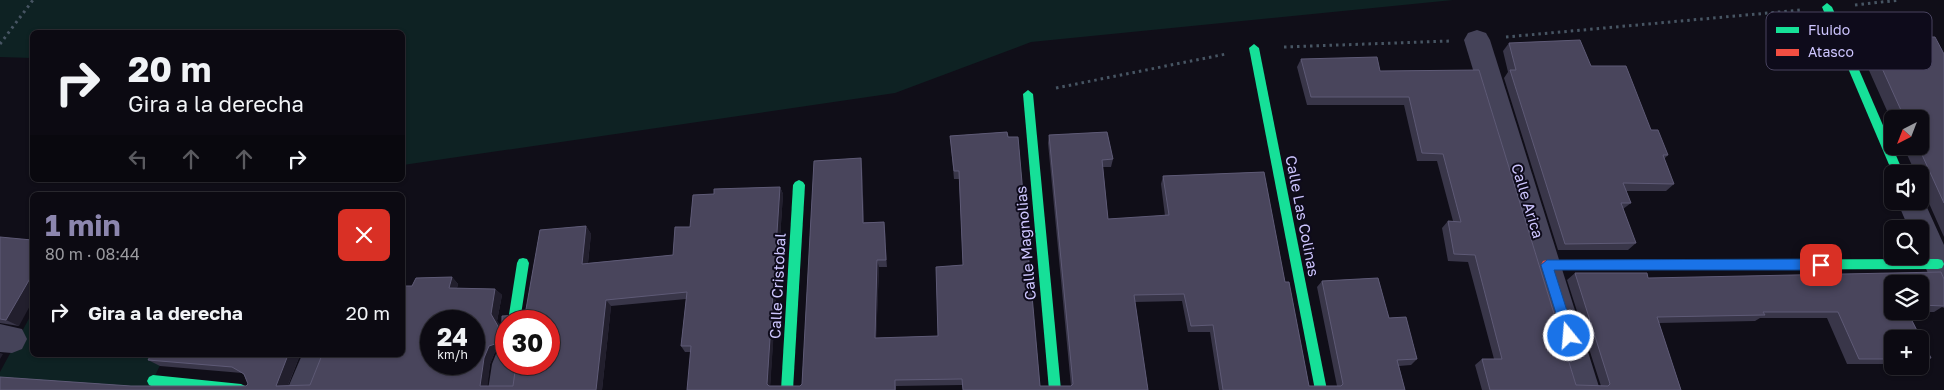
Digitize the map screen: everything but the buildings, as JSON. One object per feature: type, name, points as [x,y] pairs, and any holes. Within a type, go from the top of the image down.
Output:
[{"type":"street","points":[[1827,8],[1829,12]]},
{"type":"street","name":"Calle Arica","points":[[1477,40],[1586,390]]},
{"type":"street","name":"Calle Las Colinas","points":[[1254,48],[1321,390]]},
{"type":"street","points":[[1854,70],[1895,165]]},
{"type":"street","name":"Calle Magnolias","points":[[1028,94],[1055,390]]},
{"type":"street","name":"Calle Cristobal","points":[[787,390],[799,185]]},
{"type":"street","points":[[1547,265],[1941,271],[1915,210]]},
{"type":"street","points":[[516,310],[523,263]]},
{"type":"street","points":[[302,390],[316,357]]},
{"type":"street","points":[[503,390],[505,375]]},
{"type":"street","points":[[153,381],[241,390]]},
{"type":"path","points":[[0,44],[33,0]]},
{"type":"path","points":[[1783,12],[1900,0]]},
{"type":"path","points":[[1477,40],[1766,14]]},
{"type":"green space","points":[[0,0],[1453,0],[1031,42],[895,93],[405,165],[405,30],[30,30],[30,58],[0,57]]},
{"type":"green space","points":[[30,317],[30,357],[164,357],[148,390],[0,382],[0,372]]},
{"type":"traffic: fast","points":[[1827,7],[1829,12]]},
{"type":"traffic: fast","points":[[1254,48],[1321,390]]},
{"type":"traffic: fast","points":[[1854,70],[1895,165]]},
{"type":"traffic: fast","points":[[1028,94],[1055,390]]},
{"type":"traffic: fast","points":[[787,390],[799,185]]},
{"type":"traffic: fast","points":[[516,310],[523,263]]},
{"type":"traffic: fast","points":[[1661,265],[1938,264]]},
{"type":"traffic: fast","points":[[153,381],[241,390]]},
{"type":"traffic: jam","points":[[1547,265],[1661,265]]},
{"type":"route","points":[[1569,336],[1547,265],[1821,265]]}]
